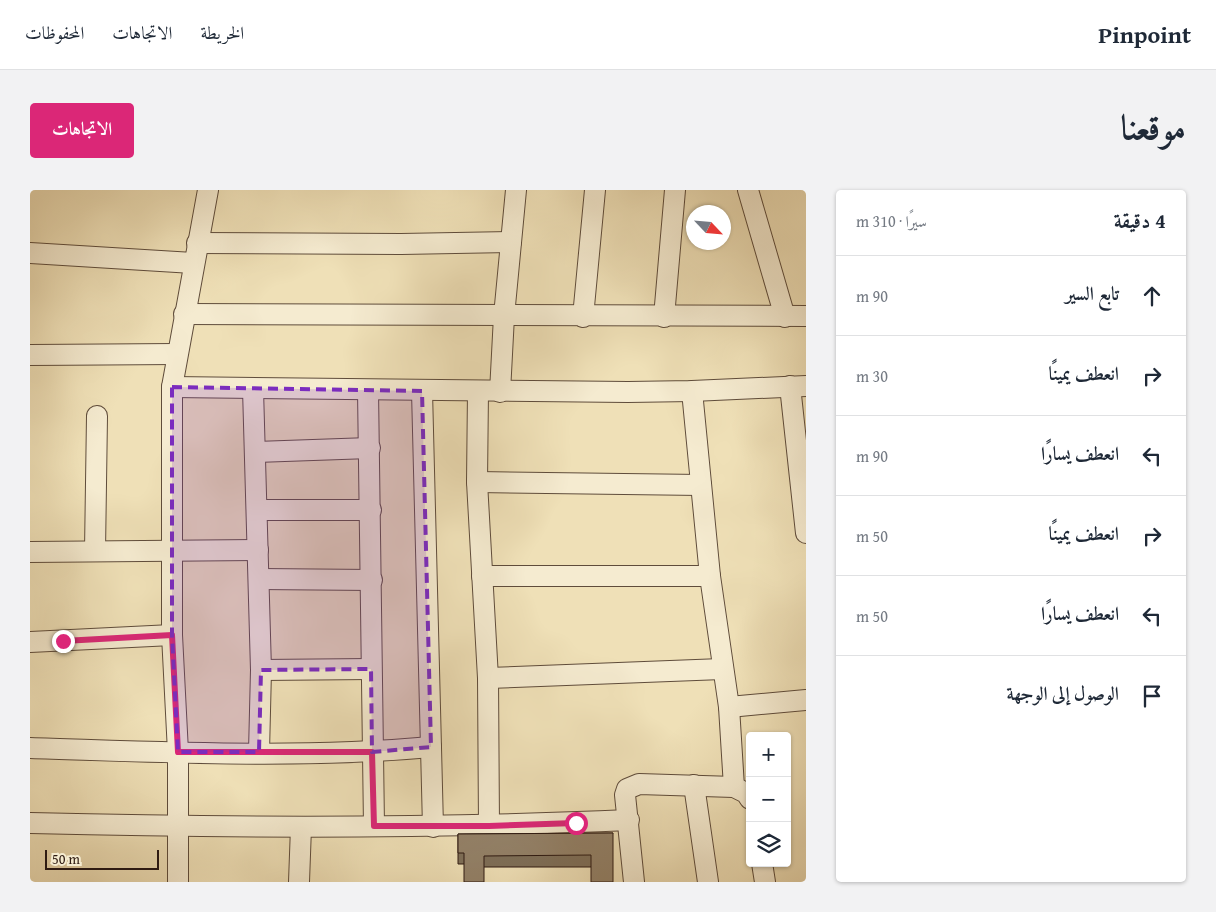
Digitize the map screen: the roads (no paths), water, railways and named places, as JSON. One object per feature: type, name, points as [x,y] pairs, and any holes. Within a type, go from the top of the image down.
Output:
[{"type":"street","points":[[178,882],[178,752],[172,635],[172,388],[193,263],[208,190]]},
{"type":"street","points":[[500,392],[504,316],[516,190]]},
{"type":"street","points":[[583,317],[596,190]]},
{"type":"street","points":[[664,317],[675,190]]},
{"type":"street","points":[[748,190],[785,317]]},
{"type":"street","points":[[197,243],[401,244],[511,242]]},
{"type":"street","points":[[30,253],[193,263]]},
{"type":"street","points":[[184,314],[583,317],[806,316]]},
{"type":"street","points":[[30,356],[177,354]]},
{"type":"street","points":[[172,388],[500,392],[692,391],[798,386],[806,533]]},
{"type":"street","points":[[253,389],[259,579],[259,752]]},
{"type":"street","points":[[368,390],[374,826]]},
{"type":"street","points":[[422,390],[434,827]]},
{"type":"street","points":[[478,391],[477,482],[488,678],[489,826]]},
{"type":"street","points":[[692,391],[710,576],[722,670],[729,707],[734,786]]},
{"type":"street","points":[[95,551],[97,416]]},
{"type":"street","points":[[256,452],[370,448]]},
{"type":"street","points":[[477,482],[701,485]]},
{"type":"street","points":[[257,510],[371,510]]},
{"type":"street","points":[[30,552],[258,550]]},
{"type":"street","points":[[482,576],[710,576]]},
{"type":"street","points":[[259,579],[372,580]]},
{"type":"street","points":[[30,642],[172,635]]},
{"type":"street","points":[[260,670],[371,669]]},
{"type":"street","points":[[488,678],[722,670]]},
{"type":"street","points":[[729,707],[806,700]]},
{"type":"street","points":[[30,748],[178,752],[372,752],[431,747]]},
{"type":"street","points":[[634,882],[625,795],[627,789],[633,785],[734,786],[746,792]]},
{"type":"street","points":[[694,785],[708,882]]},
{"type":"street","points":[[30,823],[177,827],[434,827],[629,820]]},
{"type":"street","points":[[299,882],[302,827]]},
{"type":"street","points":[[763,867],[765,882]]}]
